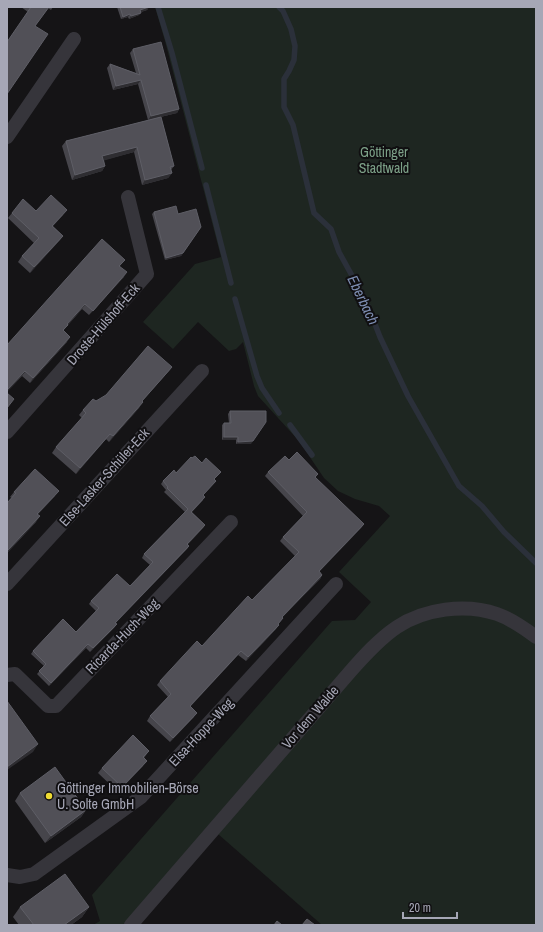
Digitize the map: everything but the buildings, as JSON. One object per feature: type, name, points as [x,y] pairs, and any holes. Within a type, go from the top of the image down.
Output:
[{"type":"street","points":[[7,137],[74,39]]},
{"type":"street","name":"Droste-Hülshoff-Eck","points":[[7,432],[147,274],[128,197]]},
{"type":"street","name":"Else-Lasker-Schüler-Eck","points":[[7,584],[202,371]]},
{"type":"street","name":"Ricarda-Huch-Weg","points":[[7,675],[15,674],[48,706],[56,706],[230,522]]},
{"type":"street","name":"Elsa-Hoppe-Weg","points":[[7,875],[20,877],[34,874],[141,798],[336,584]]},
{"type":"street","name":"Vor dem Walde","points":[[131,925],[365,655],[396,628],[420,616],[436,612],[465,609],[496,614],[519,625],[536,637]]},
{"type":"green space","name":"Göttinger Stadtwald","points":[[155,7],[536,7],[536,925],[322,925],[210,827],[123,925],[93,925],[100,921],[92,895],[332,621],[355,620],[371,602],[339,572],[390,516],[379,506],[355,499],[338,491],[324,478],[299,441],[258,396],[243,342],[236,349],[229,351],[198,322],[173,349],[143,322],[195,264],[221,257]]},
{"type":"waterway","points":[[158,7],[172,53],[202,168]]},
{"type":"waterway","name":"Eberbach","points":[[279,7],[283,11],[291,29],[295,46],[294,60],[284,79],[284,107],[293,125],[314,213],[331,229],[339,252],[366,301],[380,337],[408,396],[459,486],[482,506],[504,532],[536,563]]},
{"type":"waterway","points":[[206,185],[231,283]]},
{"type":"waterway","points":[[235,299],[257,376],[262,388],[279,413]]},
{"type":"waterway","points":[[290,425],[312,455]]},
{"type":"place","name":"Göttinger Immobilien-Börse U. Solte GmbH","points":[[49,796]]}]
